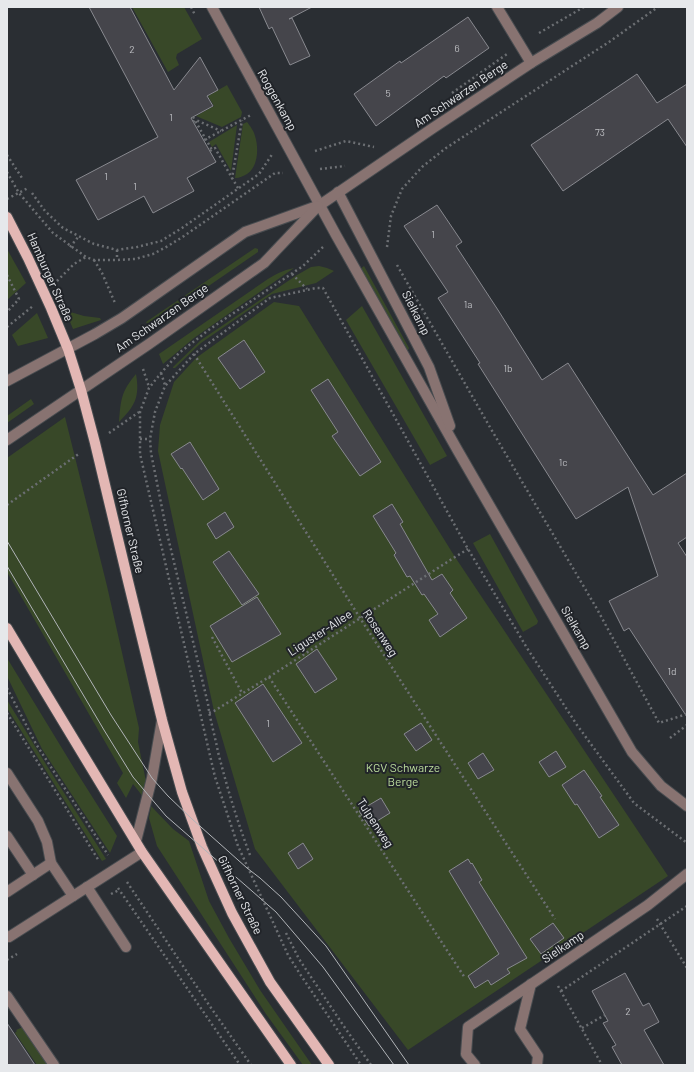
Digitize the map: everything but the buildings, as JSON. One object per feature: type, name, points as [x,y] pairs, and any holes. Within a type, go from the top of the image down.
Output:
[{"type":"main road","name":"Hamburger Straße","points":[[7,217],[15,230],[38,278],[68,349]]},
{"type":"main road","name":"Gifhorner Straße","points":[[68,349],[95,443],[162,720],[182,792],[206,857],[232,913],[270,982],[329,1065]]},
{"type":"main road","points":[[7,628],[142,852],[291,1065]]},
{"type":"street","name":"Roggenkamp","points":[[212,7],[320,205]]},
{"type":"street","points":[[497,7],[531,63]]},
{"type":"street","name":"Am Schwarzen Berge","points":[[7,440],[149,344],[264,263],[320,205],[338,192],[531,63],[597,23],[618,7]]},
{"type":"street","name":"Sielkamp","points":[[338,192],[429,367],[458,451]]},
{"type":"street","name":"Am Schwarzen Berge","points":[[7,381],[68,349],[122,318],[245,232],[320,205]]},
{"type":"street","name":"Sielkamp","points":[[320,205],[458,451],[632,752],[661,786],[687,806]]},
{"type":"street","name":"Gifhorner Straße","points":[[136,841],[152,778],[162,720]]},
{"type":"street","points":[[7,773],[38,821],[47,842],[51,863],[73,896]]},
{"type":"street","points":[[7,836],[33,875]]},
{"type":"street","points":[[7,936],[9,937],[142,852]]},
{"type":"street","points":[[7,892],[51,863]]},
{"type":"street","name":"Sielkamp","points":[[475,1065],[466,1054],[468,1027],[648,905],[687,874]]},
{"type":"street","points":[[87,887],[126,947]]},
{"type":"street","points":[[531,984],[520,1029],[538,1056],[537,1065]]},
{"type":"street","points":[[7,996],[54,1065]]},
{"type":"path","points":[[538,33],[584,7]]},
{"type":"path","points":[[391,253],[387,246],[391,216],[402,189],[422,167],[446,148],[609,42],[658,7]]},
{"type":"path","points":[[450,94],[507,54]]},
{"type":"path","points":[[205,140],[252,114]]},
{"type":"path","points":[[193,117],[211,150],[215,148],[238,188]]},
{"type":"path","points":[[232,178],[242,120]]},
{"type":"path","points":[[194,121],[221,131]]},
{"type":"path","points":[[315,150],[346,141],[373,148],[380,143]]},
{"type":"path","points":[[32,193],[46,211],[63,228],[78,236],[94,244],[117,250],[137,247],[160,241],[182,228],[259,174],[273,152]]},
{"type":"path","points":[[7,155],[22,178]]},
{"type":"path","points":[[7,172],[19,193],[53,233],[86,258],[94,260],[117,260],[135,259],[153,254],[168,246],[275,173],[346,166]]},
{"type":"path","points":[[7,200],[28,188]]},
{"type":"path","points":[[336,235],[303,266],[210,329],[179,353],[161,373],[149,388],[140,412],[140,454],[215,777],[238,846],[288,955],[362,1065]]},
{"type":"path","points":[[70,246],[78,236]]},
{"type":"path","points":[[117,250],[117,260]]},
{"type":"path","points":[[394,260],[597,609],[658,723],[687,714]]},
{"type":"path","points":[[292,274],[307,290]]},
{"type":"path","points":[[7,275],[19,299],[7,312]]},
{"type":"path","points":[[250,855],[240,830],[209,713],[167,533],[151,453],[150,440],[155,412],[165,386],[194,354],[270,298],[316,288],[323,288],[468,549],[527,648],[577,725],[634,803],[687,843]]},
{"type":"path","name":"Rosenweg","points":[[194,354],[360,618],[555,919]]},
{"type":"path","points":[[161,373],[165,386]]},
{"type":"path","points":[[7,505],[140,412]]},
{"type":"path","points":[[140,439],[150,440]]},
{"type":"path","name":"Liguster-Allee","points":[[209,713],[269,677],[468,549]]},
{"type":"path","points":[[212,637],[242,693]]},
{"type":"path","name":"Tulpenweg","points":[[269,677],[465,978]]},
{"type":"path","points":[[7,713],[98,860],[240,1065]]},
{"type":"path","points":[[670,738],[687,726]]},
{"type":"path","points":[[648,905],[687,968]]},
{"type":"path","points":[[561,991],[687,906]]},
{"type":"path","points":[[286,933],[299,959],[371,1065]]},
{"type":"path","points":[[550,971],[602,1065]]},
{"type":"path","points":[[582,1028],[605,1015]]},
{"type":"green space","points":[[132,7],[184,7],[202,39],[177,54],[176,58],[179,65],[168,72]]},
{"type":"green space","points":[[227,85],[242,112],[241,117],[222,127],[196,116],[214,106],[208,96]]},
{"type":"green space","points":[[247,122],[252,129],[256,141],[257,157],[251,171],[243,176],[235,178],[243,124]]},
{"type":"green space","points":[[237,125],[231,171],[216,144],[212,147],[209,142]]},
{"type":"green space","points":[[255,248],[258,249],[258,252],[149,327],[146,322]]},
{"type":"green space","points":[[7,249],[26,283],[7,300]]},
{"type":"green space","points":[[319,266],[334,271],[316,283],[272,294],[201,343],[175,368],[173,368],[201,340],[297,275],[311,267]]},
{"type":"green space","points":[[364,266],[409,348],[408,350],[406,350],[358,271]]},
{"type":"green space","points":[[294,268],[194,338],[163,364],[159,354],[268,279],[282,271]]},
{"type":"green space","name":"KGV Schwarze Berge","points":[[274,302],[299,306],[455,557],[668,876],[408,1050],[255,849],[214,711],[158,451],[160,425],[174,382],[196,358]]},
{"type":"green space","points":[[362,306],[447,456],[430,465],[346,320]]},
{"type":"green space","points":[[66,312],[84,316],[100,318],[101,320],[73,329]]},
{"type":"green space","points":[[37,313],[48,338],[18,346],[12,335]]},
{"type":"green space","points":[[136,374],[137,395],[135,401],[129,411],[119,422],[120,407],[123,396],[127,386]]},
{"type":"green space","points":[[31,399],[34,404],[7,423],[7,416]]},
{"type":"green space","points":[[65,417],[107,586],[139,728],[138,742],[151,806],[173,829],[189,841],[209,901],[229,938],[260,990],[312,1065],[303,1065],[266,1014],[157,846],[149,818],[151,807],[133,784],[126,798],[117,783],[123,773],[7,572],[7,458]]},
{"type":"green space","points":[[490,534],[538,621],[537,624],[523,632],[473,543]]},
{"type":"green space","points":[[7,658],[117,836],[110,853],[42,749],[7,676]]},
{"type":"green space","points":[[7,700],[106,859],[102,861],[7,708]]},
{"type":"green space","points":[[23,1027],[49,1065],[37,1065],[15,1033],[17,1031],[16,1030]]},
{"type":"tram line","points":[[7,541],[111,715],[152,778],[192,819],[281,897],[326,946],[409,1065]]},
{"type":"tram line","points":[[7,566],[133,777],[166,816],[276,912],[323,967],[394,1065]]}]
